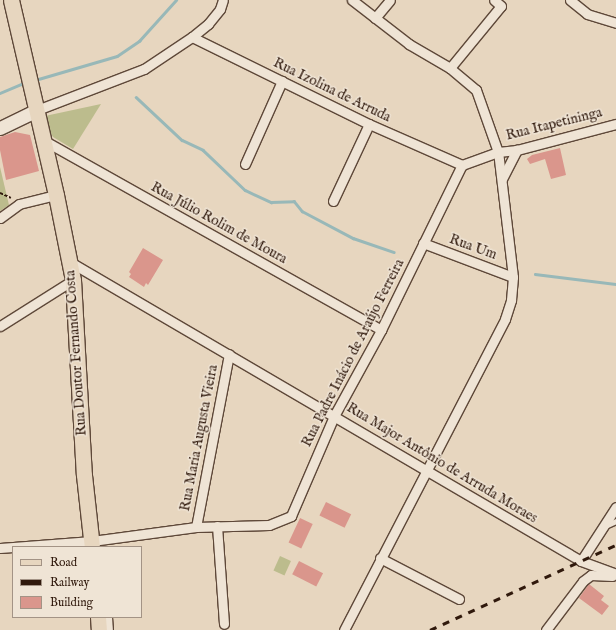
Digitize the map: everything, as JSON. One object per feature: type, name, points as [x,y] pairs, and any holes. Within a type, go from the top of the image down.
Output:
[{"type":"main road","name":"Rua Doutor Fernando Costa","points":[[11,0],[56,195],[73,280],[84,475],[92,544]]},
{"type":"main road","points":[[0,128],[37,110]]},
{"type":"main road","points":[[98,618],[99,630]]},
{"type":"street","points":[[37,110],[144,69],[192,37],[208,24],[220,9],[223,0]]},
{"type":"street","points":[[344,630],[505,319],[511,300],[513,277],[498,152],[476,90],[450,68],[409,44],[352,0]]},
{"type":"street","points":[[375,18],[390,0]]},
{"type":"street","points":[[570,0],[587,14],[616,23]]},
{"type":"street","points":[[450,68],[498,3]]},
{"type":"street","name":"Rua Izolina de Arruda","points":[[192,37],[369,124],[462,165]]},
{"type":"street","points":[[245,164],[282,81]]},
{"type":"street","points":[[333,201],[369,124]]},
{"type":"street","name":"Rua Itapetininga","points":[[498,152],[517,150],[616,124]]},
{"type":"street","name":"Rua Júlio Rolim de Moura","points":[[43,140],[381,330]]},
{"type":"street","points":[[502,179],[517,150]]},
{"type":"street","points":[[462,165],[498,152]]},
{"type":"street","name":"Rua Padre Inácio de Araújo Ferreira","points":[[46,546],[92,544],[196,527],[268,525],[280,522],[291,516],[334,416],[381,330],[462,165]]},
{"type":"street","points":[[0,218],[19,204],[56,195]]},
{"type":"street","name":"Rua Um","points":[[423,243],[513,277]]},
{"type":"street","name":"Rua Major Antônio de Arruda Moraes","points":[[70,262],[581,561],[616,575]]},
{"type":"street","points":[[0,326],[73,280]]},
{"type":"street","name":"Rua Maria Augusta Vieira","points":[[196,527],[229,354]]},
{"type":"street","points":[[546,630],[582,581],[586,568],[581,561],[616,507]]},
{"type":"street","points":[[218,526],[224,624]]},
{"type":"street","name":"Rua Padre Inácio de Araújo Ferreira","points":[[0,548],[12,547]]},
{"type":"street","points":[[380,558],[459,600]]},
{"type":"street","points":[[582,581],[591,575],[616,575]]},
{"type":"street","points":[[107,618],[108,630]]},
{"type":"lane","points":[[604,527],[616,521]]},
{"type":"green space","points":[[101,104],[73,149],[53,137],[45,125],[45,116]]},
{"type":"green space","points":[[0,167],[9,205],[0,211]]},
{"type":"green space","points":[[280,556],[291,561],[284,575],[273,571]]},
{"type":"building","points":[[15,132],[30,135],[39,171],[6,180],[0,150],[0,137]]},
{"type":"building","points":[[560,148],[566,175],[551,179],[545,159],[530,164],[527,159],[532,155]]},
{"type":"building","points":[[143,248],[163,260],[148,285],[146,283],[144,287],[129,277],[131,274],[129,272]]},
{"type":"building","points":[[326,502],[351,514],[345,528],[319,515]]},
{"type":"building","points":[[300,518],[313,524],[301,548],[289,542]]},
{"type":"building","points":[[299,561],[323,573],[316,587],[292,574]]},
{"type":"building","points":[[589,584],[604,596],[601,600],[609,606],[602,615],[579,598]]},
{"type":"waterway","points":[[35,80],[117,56],[139,41],[176,0]]},
{"type":"waterway","points":[[0,93],[24,83]]},
{"type":"waterway","points":[[136,97],[182,140],[203,150],[245,190],[271,202],[294,201],[302,211],[353,238],[394,252]]},
{"type":"waterway","points":[[535,274],[616,284]]},
{"type":"railway","points":[[430,630],[616,545]]}]
